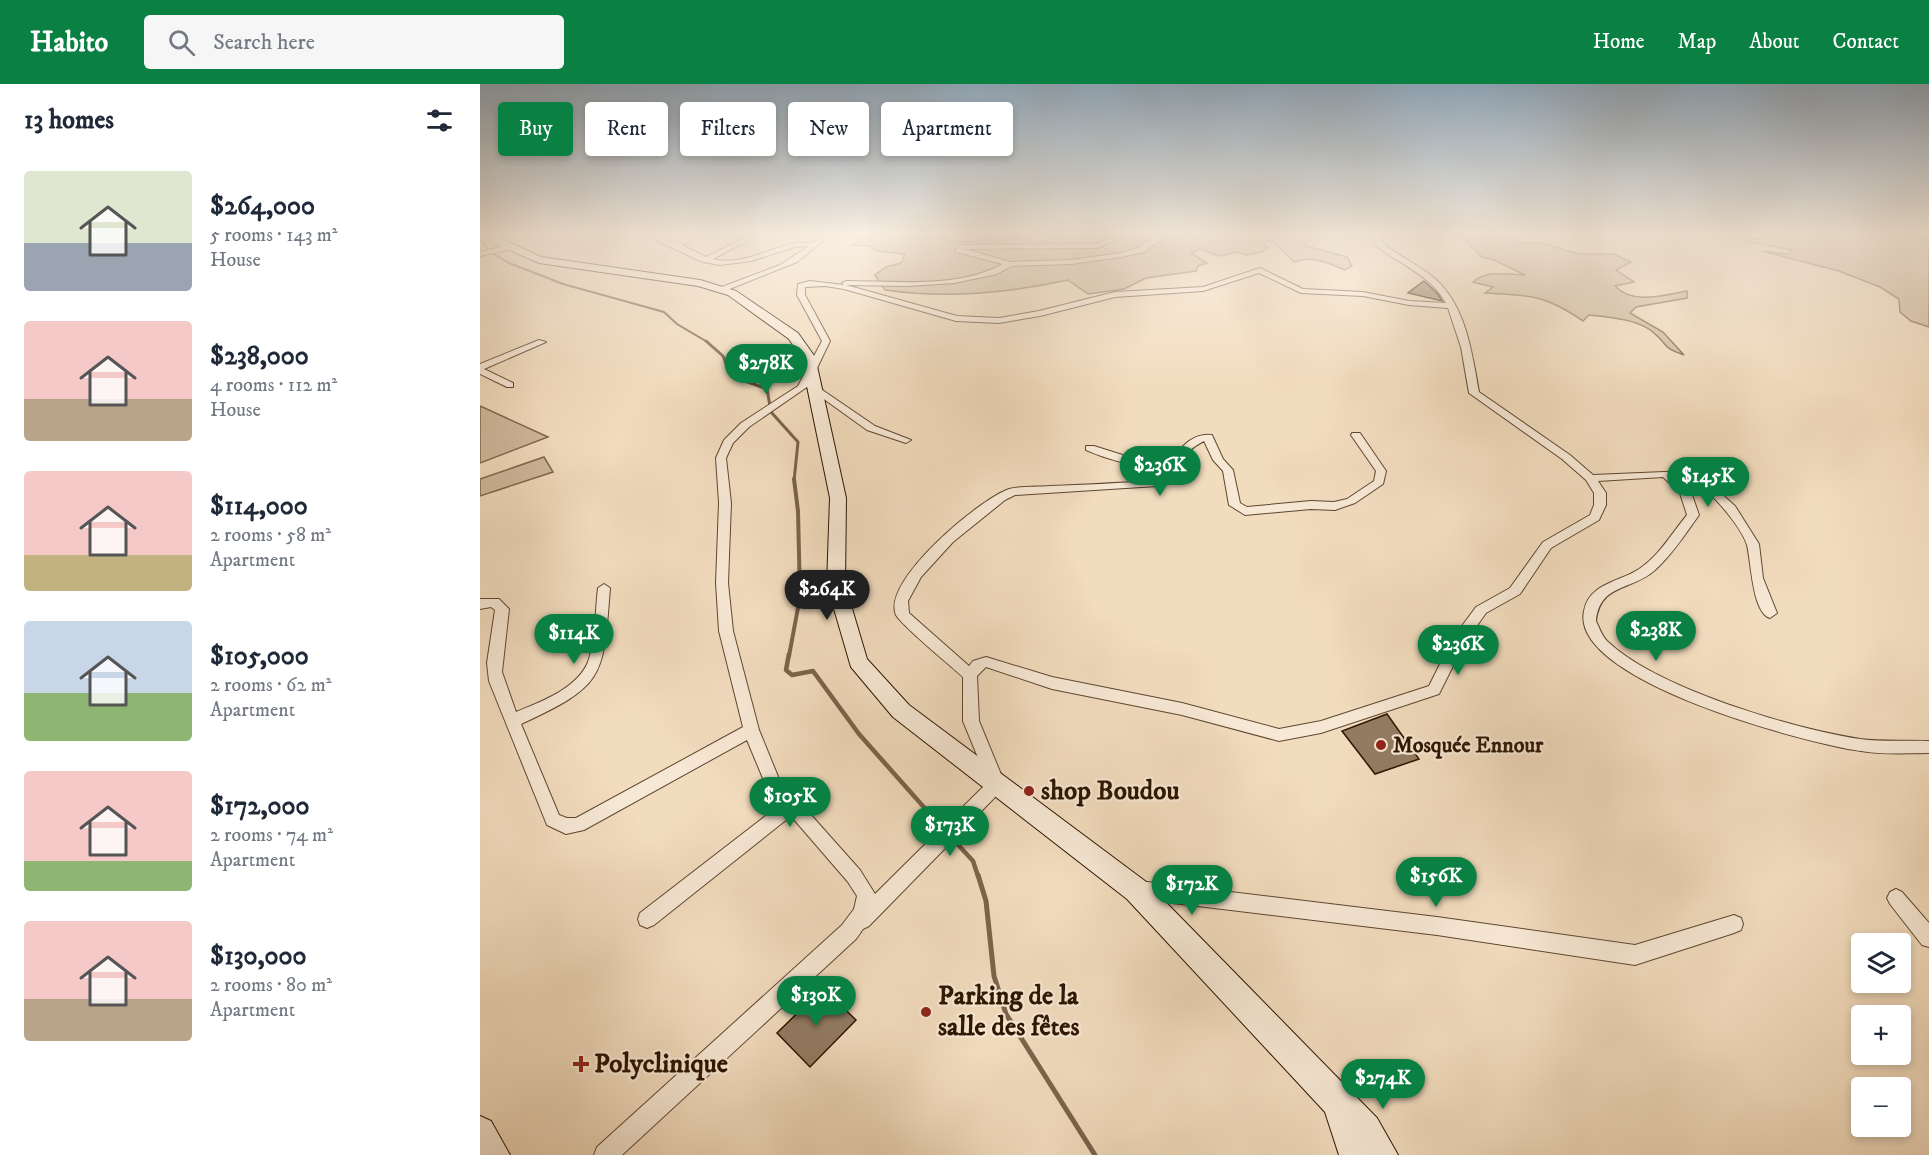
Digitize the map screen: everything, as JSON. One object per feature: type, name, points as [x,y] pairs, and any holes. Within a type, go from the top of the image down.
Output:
[{"type":"street","points":[[700,283],[722,290],[760,310],[794,336],[808,357],[808,383],[838,498],[836,585],[858,662],[901,711],[1136,890],[1338,1103],[1366,1129],[1382,1155]]},
{"type":"street","points":[[722,290],[740,283]]},
{"type":"street","points":[[804,283],[801,286],[801,296],[826,342],[808,383],[745,425],[728,442],[721,459],[725,503],[722,583],[726,631],[750,730],[773,783],[854,876],[866,895],[863,913],[849,932]]},
{"type":"street","points":[[819,283],[878,295],[936,314],[973,321],[1004,321],[1041,315],[1104,297],[1205,289],[1222,283]]},
{"type":"street","points":[[1285,283],[1301,291],[1363,294],[1409,303],[1451,306]]},
{"type":"street","points":[[997,784],[970,721],[970,675],[978,665],[986,662],[1052,683],[1182,709],[1279,735],[1321,727],[1434,690],[1458,642],[1481,610],[1515,591],[1547,544],[1594,517],[1600,505],[1599,493],[1590,478],[1566,457],[1474,393],[1467,348],[1451,306],[1435,283]]},
{"type":"street","points":[[480,368],[542,342]]},
{"type":"street","points":[[480,368],[510,385]]},
{"type":"street","points":[[808,383],[871,428],[906,440]]},
{"type":"street","points":[[970,675],[903,615],[901,600],[916,574],[949,538],[1001,495],[1013,492],[1153,484],[1164,478],[1174,466],[1178,456],[1200,437],[1208,437],[1218,460],[1228,470],[1234,505],[1245,511],[1311,505],[1335,506],[1351,501],[1379,482],[1381,471],[1356,435]]},
{"type":"street","points":[[1090,448],[1116,460],[1145,465],[1174,466]]},
{"type":"street","points":[[1666,474],[1685,492],[1693,514],[1649,569],[1603,591],[1594,602],[1589,621],[1595,638],[1608,653],[1648,676],[1712,705],[1791,729],[1861,745],[1929,747]]},
{"type":"street","points":[[1590,478],[1688,474],[1701,481],[1731,509],[1753,544],[1757,578],[1770,613]]},
{"type":"street","points":[[512,721],[561,698],[579,684],[594,666],[604,588]]},
{"type":"street","points":[[480,604],[494,602],[502,609],[502,624],[492,666],[553,820],[566,826],[578,825],[750,730]]},
{"type":"street","points":[[605,1155],[849,932],[997,784]]},
{"type":"street","points":[[647,919],[793,804]]},
{"type":"street","points":[[1136,890],[1437,926],[1635,955],[1734,924]]},
{"type":"street","points":[[1896,898],[1929,938]]},
{"type":"street","points":[[1338,1103],[1355,1155]]},
{"type":"street","points":[[480,1132],[494,1155]]},
{"type":"shaded area","points":[[880,283],[1051,283],[1000,291],[955,294],[885,290]]},
{"type":"shaded area","points":[[1072,283],[1136,283],[1124,289],[1088,294]]},
{"type":"shaded area","points":[[1477,283],[1629,283],[1615,286],[1622,292],[1639,297],[1687,291],[1687,298],[1636,307],[1630,313],[1663,332],[1684,355],[1669,348],[1648,328],[1632,322],[1589,315],[1583,321],[1558,306],[1537,298],[1485,293],[1493,287]]},
{"type":"shaded area","points":[[1870,283],[1929,283],[1929,327],[1911,321],[1900,312],[1899,299]]},
{"type":"shaded area","points":[[480,406],[548,437],[480,463]]},
{"type":"shaded area","points":[[544,457],[553,472],[480,496],[480,479]]},
{"type":"building","points":[[1421,283],[1426,283],[1442,301],[1408,293]]},
{"type":"building","name":"Mosquée Ennour","points":[[1387,714],[1419,759],[1375,774],[1342,731]]},
{"type":"building","points":[[823,988],[856,1020],[810,1067],[777,1033]]},
{"type":"waterway","points":[[560,283],[664,312],[677,324],[707,342]]},
{"type":"waterway","points":[[707,342],[723,356],[731,376],[767,389],[771,412],[798,442],[794,480]]},
{"type":"waterway","points":[[789,656],[800,597],[798,511],[794,480]]},
{"type":"waterway","points":[[789,654],[786,670],[792,675],[813,671],[859,734],[945,831]]},
{"type":"waterway","points":[[950,836],[973,861],[978,876]]},
{"type":"waterway","points":[[978,875],[986,901],[994,976],[1006,1014],[1095,1155]]},
{"type":"place","name":"Mosquée Ennour","points":[[1381,745]]},
{"type":"place","name":"shop Boudou","points":[[1029,791]]},
{"type":"place","name":"Parking de la salle des fêtes","points":[[926,1012]]},
{"type":"place","name":"Polyclinique","points":[[581,1064]]}]
